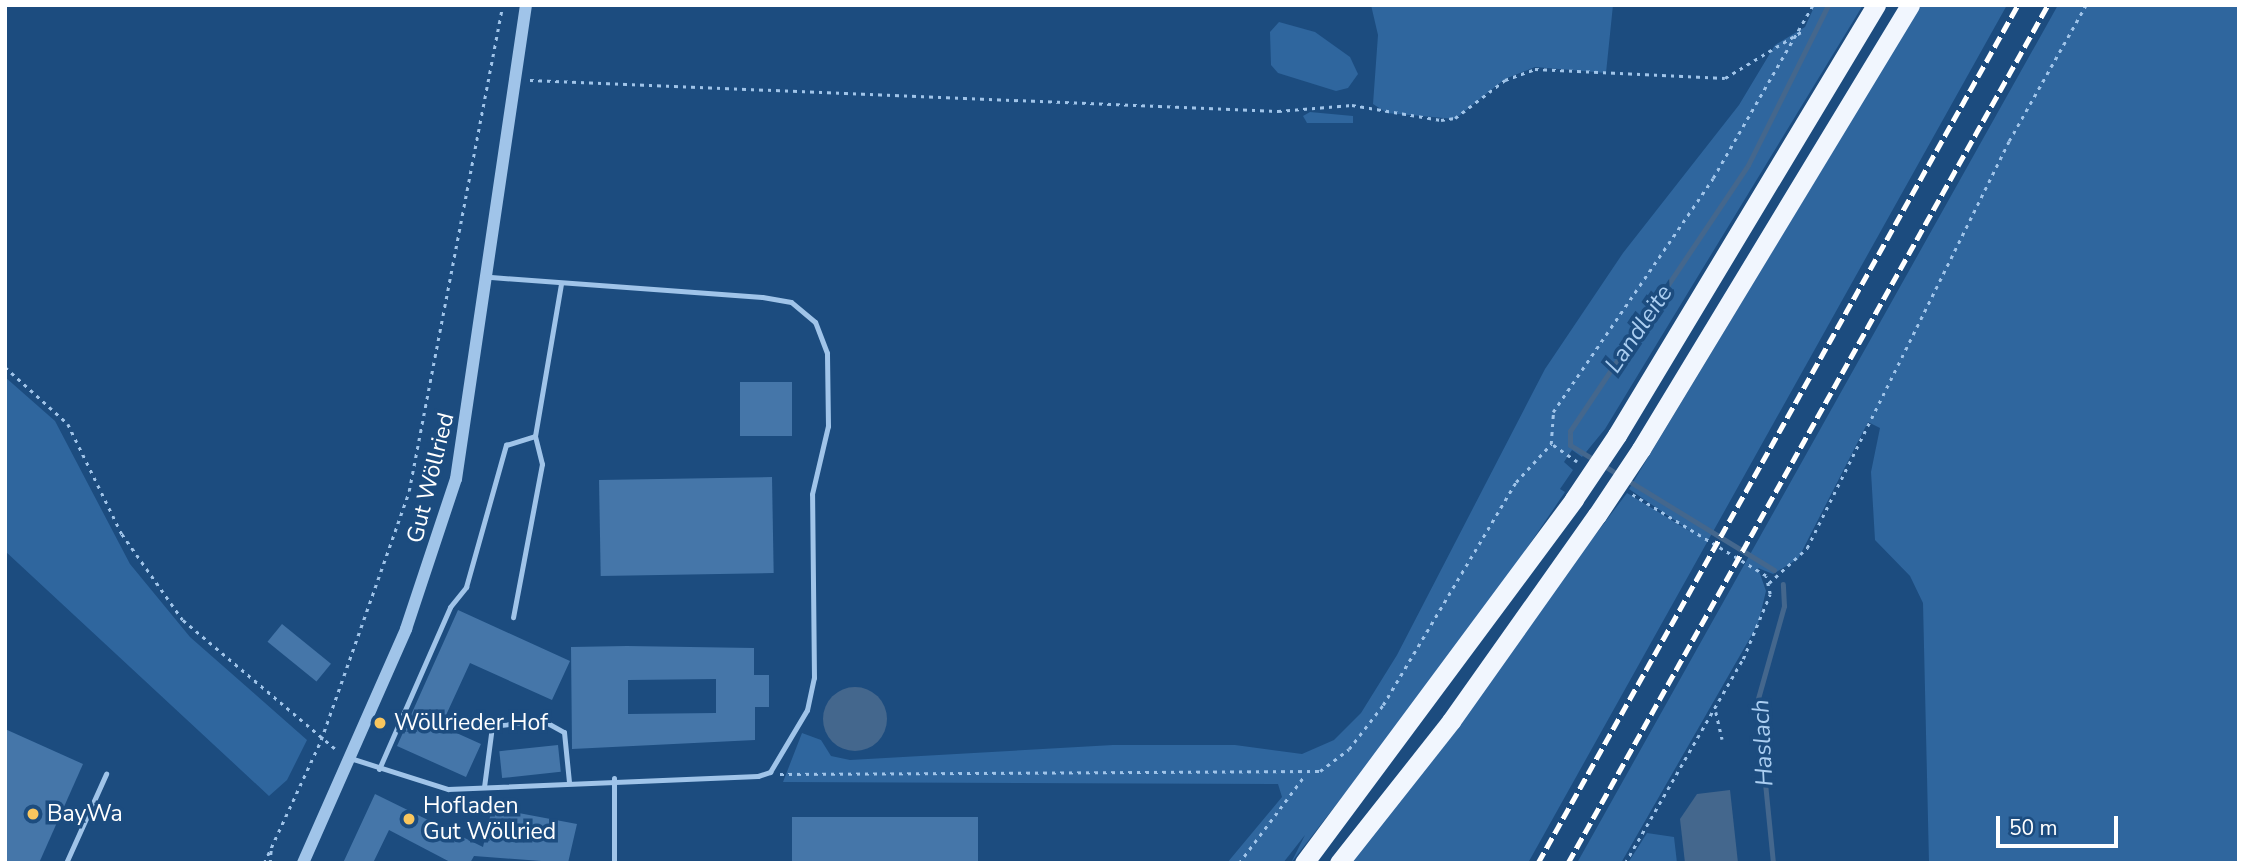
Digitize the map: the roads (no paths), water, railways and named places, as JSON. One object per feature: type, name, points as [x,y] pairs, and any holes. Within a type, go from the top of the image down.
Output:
[{"type":"highway","points":[[1304,863],[1574,499],[1617,435],[1876,5]]},
{"type":"highway","points":[[1339,863],[1451,722],[1641,449],[1910,5]]},
{"type":"street","name":"Gut Wöllried","points":[[303,863],[350,758],[442,529],[468,424],[526,5]]},
{"type":"lane","points":[[350,758],[428,786],[484,787],[614,778],[770,772],[798,730],[814,678],[812,494],[828,426],[827,354],[815,322],[791,302],[762,297],[488,277]]},
{"type":"lane","points":[[513,617],[542,464],[535,436],[561,284]]},
{"type":"lane","points":[[379,769],[450,607],[467,587],[506,445],[535,436]]},
{"type":"lane","points":[[484,787],[492,726],[542,720],[564,732],[569,782]]},
{"type":"lane","points":[[66,863],[107,774]]},
{"type":"lane","points":[[614,778],[614,863]]},
{"type":"waterway","name":"Landleite","points":[[1774,570],[1570,445],[1570,431],[1748,165],[1828,5]]},
{"type":"waterway","name":"Haslach","points":[[1773,863],[1757,702],[1784,606],[1783,584]]},
{"type":"railway","points":[[1538,863],[2018,5]]},
{"type":"railway","points":[[1568,863],[2048,5]]},
{"type":"place","name":"Wöllrieder Hof","points":[[380,723]]},
{"type":"place","name":"BayWa","points":[[33,814]]},
{"type":"place","name":"Hofladen Gut Wöllried","points":[[409,819]]}]
